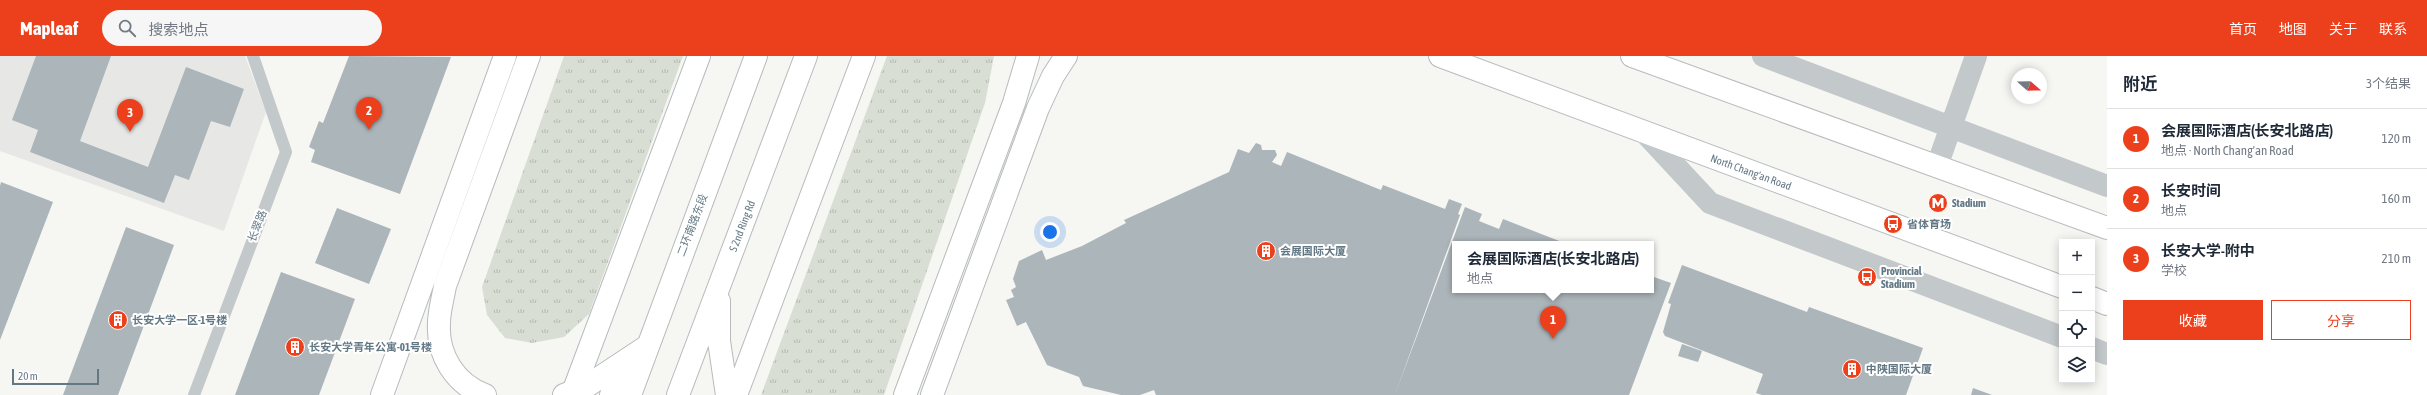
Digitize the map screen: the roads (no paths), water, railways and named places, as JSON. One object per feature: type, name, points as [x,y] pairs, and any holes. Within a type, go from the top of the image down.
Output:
[{"type":"main road","points":[[382,395],[505,56]]},
{"type":"main road","points":[[485,395],[469,389],[454,374],[442,348],[439,323],[445,286],[528,56]]},
{"type":"main road","points":[[570,394],[699,56]]},
{"type":"main road","name":"二环南路东段","points":[[630,395],[646,347],[756,56]]},
{"type":"main road","name":"S 2nd Ring Rd","points":[[678,395],[806,56]]},
{"type":"main road","points":[[736,395],[864,56]]},
{"type":"main road","points":[[905,395],[1014,102],[1026,67],[1028,56]]},
{"type":"main road","points":[[932,395],[1038,108],[1053,76],[1066,56]]},
{"type":"main road","name":"North Chang'an Road","points":[[1440,56],[2059,286]]},
{"type":"main road","points":[[1632,56],[1768,107],[1937,166],[2107,228]]},
{"type":"main road","points":[[719,286],[719,341],[727,395]]},
{"type":"main road","points":[[2095,299],[2107,304]]},
{"type":"main road","points":[[570,394],[587,386],[646,347]]},
{"type":"main road","points":[[611,395],[627,360]]},
{"type":"street","points":[[1763,56],[2107,186]]},
{"type":"street","points":[[1937,166],[1976,56]]},
{"type":"street","points":[[1643,131],[1710,203],[2059,336]]},
{"type":"street","points":[[2095,349],[2107,354]]},
{"type":"lane","name":"长翠路","points":[[194,395],[286,152],[253,56]]},
{"type":"place","name":"长安时间","points":[[369,130]]},
{"type":"place","name":"长安大学-附中","points":[[130,132]]},
{"type":"place","name":"Stadium","points":[[1938,203]]},
{"type":"place","name":"省体育场","points":[[1893,224]]},
{"type":"place","name":"会展国际大厦","points":[[1266,251]]},
{"type":"place","name":"Provincial Stadium","points":[[1867,277]]},
{"type":"place","name":"长安大学一区-1号楼","points":[[118,320]]},
{"type":"place","name":"会展国际酒店(长安北路店)","points":[[1553,339]]},
{"type":"place","name":"长安大学青年公寓-01号楼","points":[[295,347]]},
{"type":"place","name":"中陕国际大厦","points":[[1852,369]]}]
